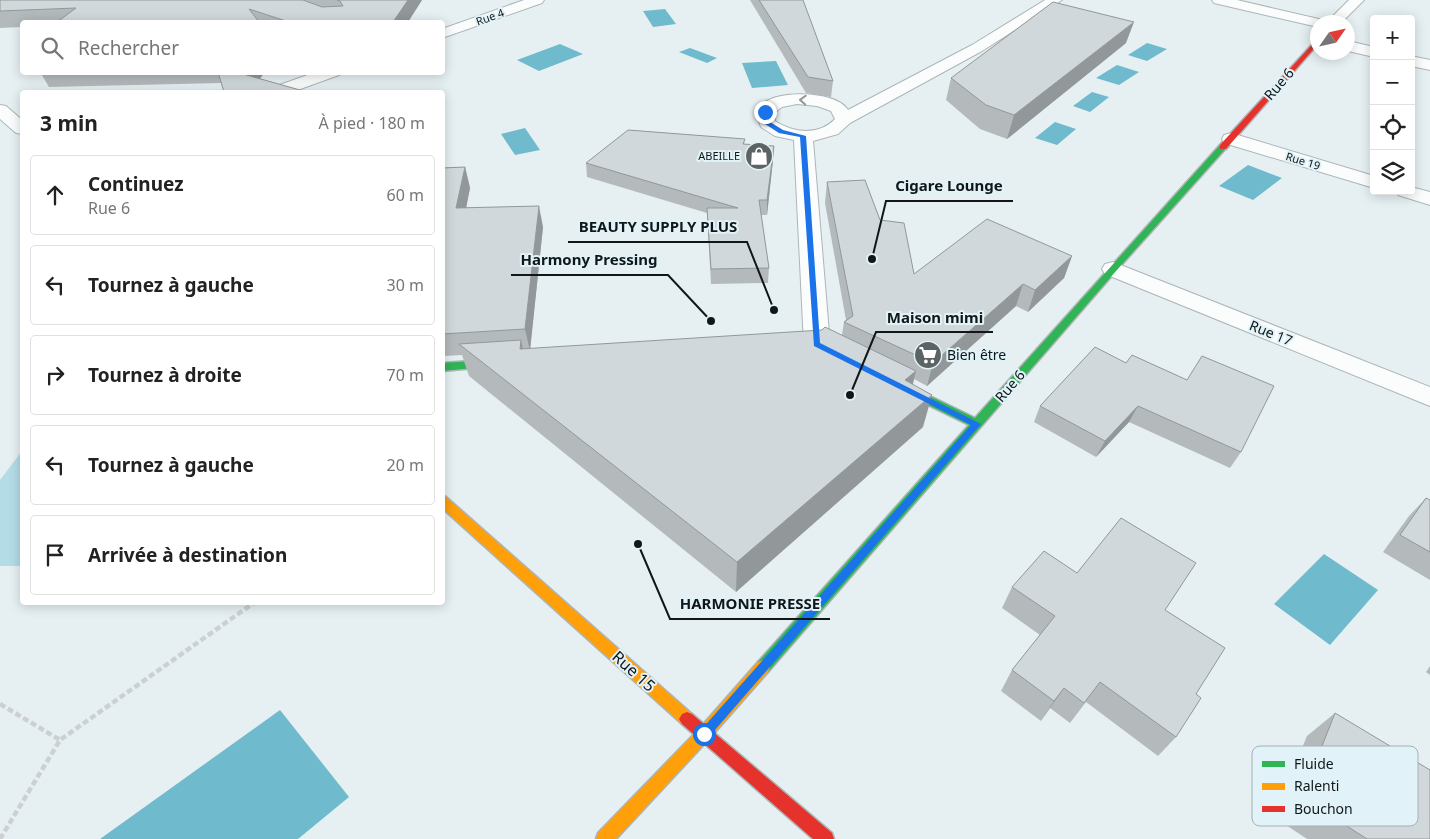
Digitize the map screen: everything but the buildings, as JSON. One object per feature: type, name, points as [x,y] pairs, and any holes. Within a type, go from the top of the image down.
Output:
[{"type":"street","name":"Rue 4","points":[[445,32],[478,14],[538,0]]},
{"type":"street","points":[[844,119],[838,108],[820,101],[797,99],[776,103],[765,112],[767,123],[781,132],[803,136],[824,134],[839,128],[844,119],[977,48],[1056,0]]},
{"type":"street","points":[[1218,0],[1310,21]]},
{"type":"street","points":[[1341,15],[1357,0]]},
{"type":"street","points":[[1355,48],[1370,51]]},
{"type":"street","name":"Rue 6","points":[[604,839],[704,734],[1113,269],[1310,49]]},
{"type":"street","points":[[1415,62],[1430,65]]},
{"type":"street","points":[[283,90],[325,75]]},
{"type":"street","points":[[0,110],[20,127]]},
{"type":"street","points":[[803,136],[817,346]]},
{"type":"street","name":"Rue 19","points":[[1231,139],[1370,181]]},
{"type":"street","points":[[1415,194],[1430,199]]},
{"type":"street","name":"Rue 17","points":[[1113,269],[1430,397]]},
{"type":"street","points":[[445,367],[512,363]]},
{"type":"street","points":[[888,380],[977,424]]},
{"type":"street","name":"Rue 15","points":[[445,503],[704,734],[826,839]]},
{"type":"path","points":[[0,839],[60,740],[250,605]]},
{"type":"path","points":[[0,704],[60,740]]},
{"type":"shaded area","points":[[20,454],[20,566],[0,566],[0,480]]},
{"type":"water","points":[[665,9],[676,24],[653,27],[643,11]]},
{"type":"water","points":[[1147,43],[1167,49],[1147,61],[1128,55]]},
{"type":"water","points":[[560,44],[583,54],[539,71],[517,60]]},
{"type":"water","points":[[690,48],[717,58],[707,63],[679,52]]},
{"type":"water","points":[[776,61],[788,85],[752,88],[742,63]]},
{"type":"water","points":[[1117,65],[1139,72],[1119,85],[1096,78]]},
{"type":"water","points":[[1092,92],[1109,97],[1090,112],[1073,106]]},
{"type":"water","points":[[1055,122],[1076,129],[1057,145],[1035,138]]},
{"type":"water","points":[[525,128],[540,150],[515,155],[501,134]]},
{"type":"water","points":[[1248,165],[1282,178],[1253,200],[1219,186]]},
{"type":"water","points":[[1324,554],[1378,590],[1330,645],[1274,604]]},
{"type":"water","points":[[280,710],[349,797],[298,839],[100,839]]},
{"type":"traffic: fast","points":[[763,667],[1113,269],[1223,147]]},
{"type":"traffic: fast","points":[[445,367],[502,363]]},
{"type":"traffic: fast","points":[[897,385],[977,424]]},
{"type":"traffic: slow","points":[[445,503],[687,719]]},
{"type":"traffic: slow","points":[[604,839],[704,734],[763,667]]},
{"type":"traffic: jam","points":[[1223,147],[1310,49]]},
{"type":"traffic: jam","points":[[687,719],[826,839]]},
{"type":"place","name":"ABEILLE","points":[[759,156]]},
{"type":"place","name":"Cigare Lounge","points":[[872,259]]},
{"type":"place","name":"BEAUTY SUPPLY PLUS","points":[[774,310]]},
{"type":"place","name":"Harmony Pressing","points":[[711,321]]},
{"type":"place","name":"Bien être","points":[[928,355]]},
{"type":"place","name":"Maison mimi","points":[[850,395]]},
{"type":"place","name":"HARMONIE PRESSE","points":[[638,544]]},
{"type":"route","points":[[704,734],[977,424],[817,344],[803,136],[781,132],[767,123],[765,112]]}]
